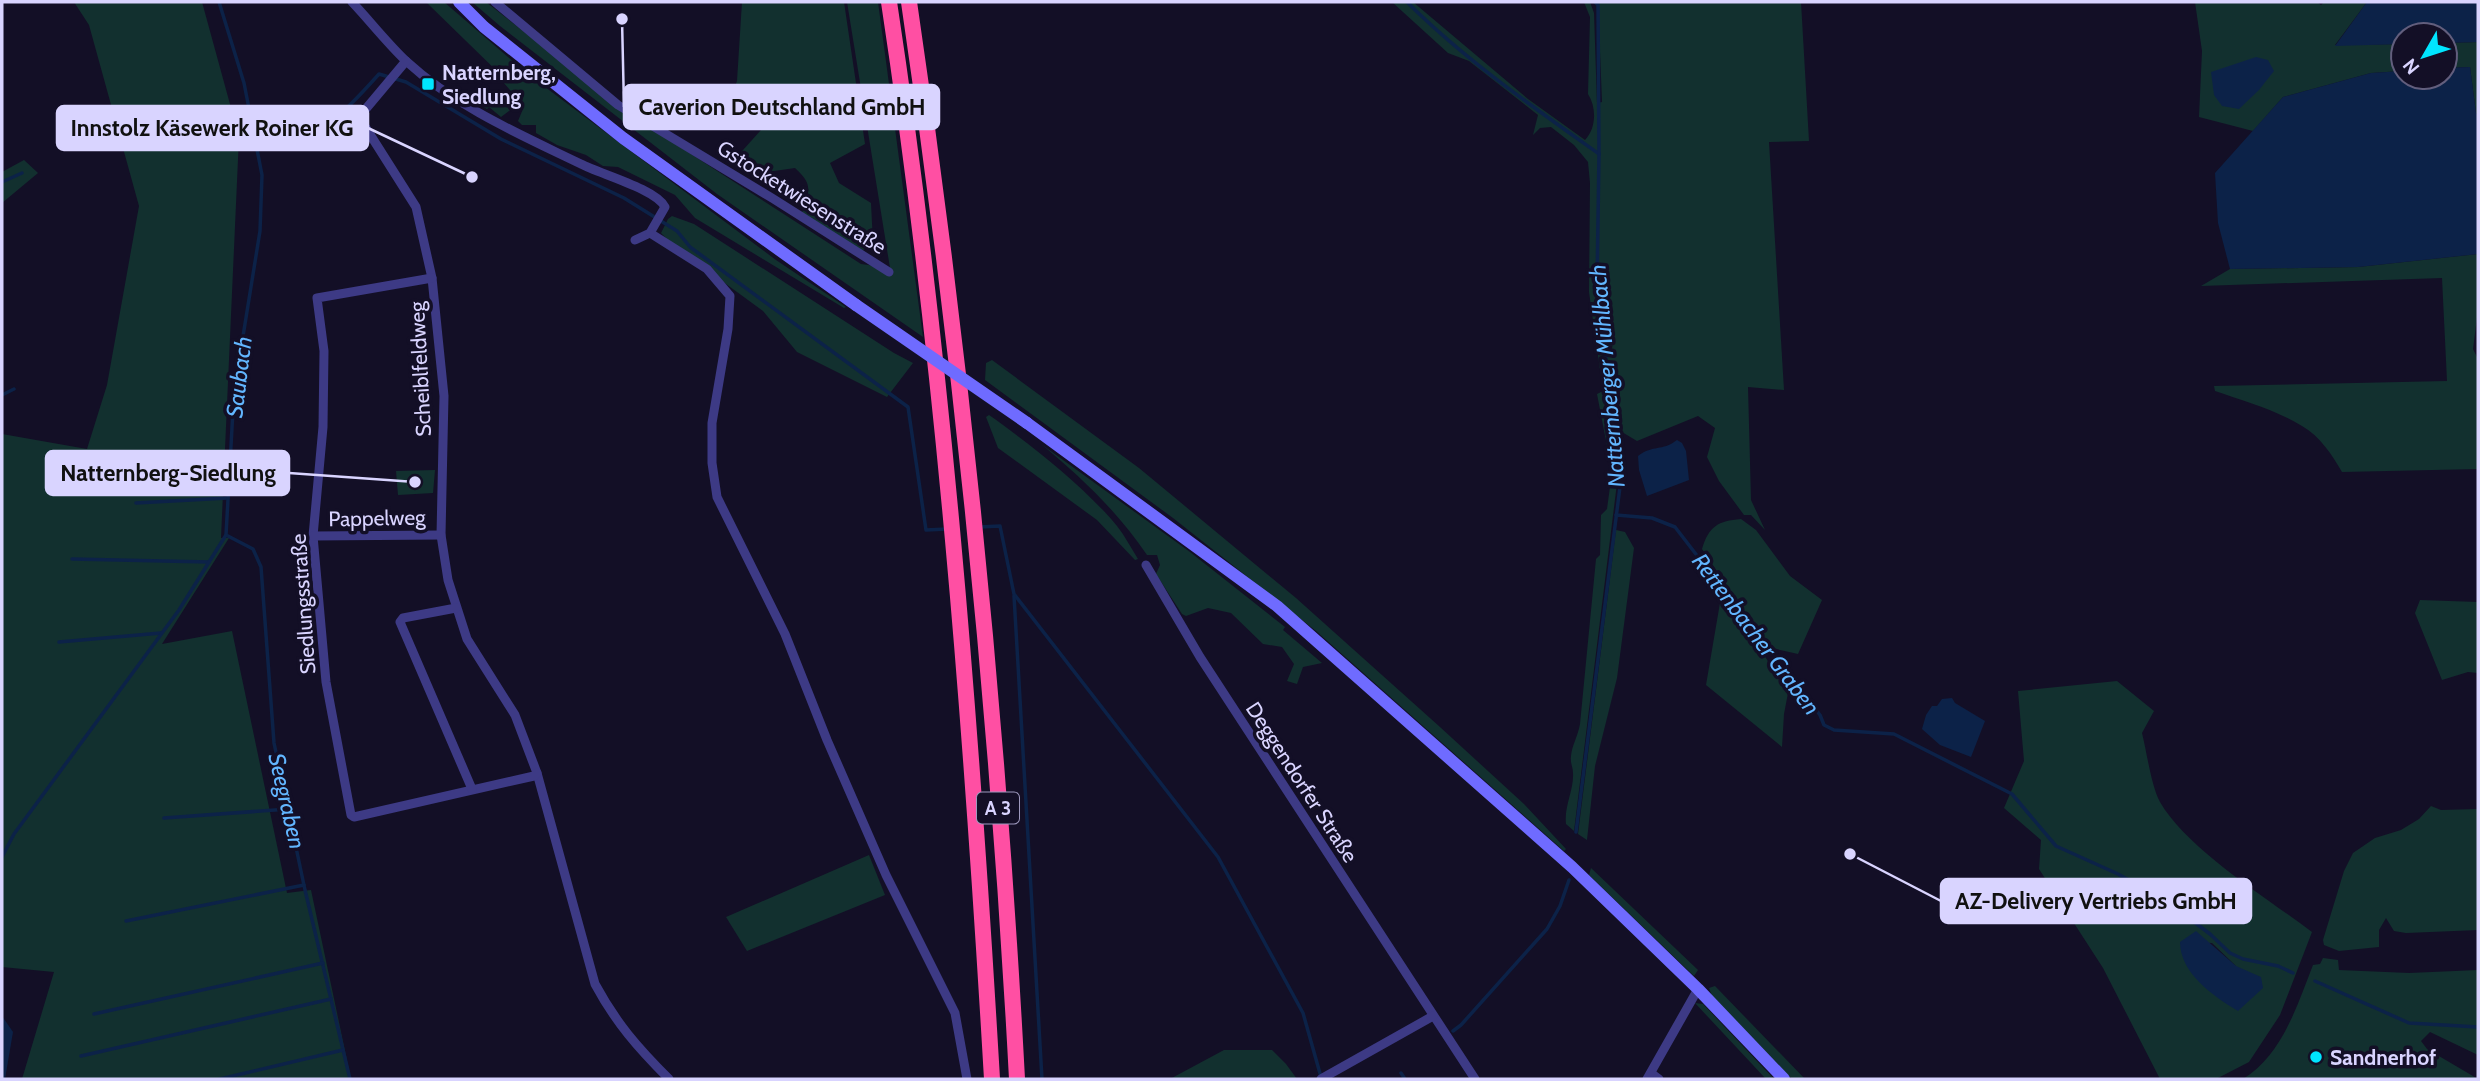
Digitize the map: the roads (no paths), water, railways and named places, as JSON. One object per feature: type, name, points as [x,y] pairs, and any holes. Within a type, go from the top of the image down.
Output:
[{"type":"highway","name":"A 3","points":[[889,2],[926,269],[950,517],[992,1079]]},
{"type":"highway","name":"A 3","points":[[909,2],[948,283],[972,513],[1010,940],[1017,1079]]},
{"type":"main road","points":[[459,2],[484,27],[623,138],[856,305],[1027,423],[1276,606],[1572,867],[1698,989],[1783,1079]]},
{"type":"street","points":[[352,2],[406,61],[444,90],[508,129],[646,192],[665,205],[650,233],[635,240]]},
{"type":"street","name":"Gstocketwiesenstraße","points":[[495,2],[618,105],[889,272]]},
{"type":"street","name":"Scheiblfeldweg","points":[[406,61],[359,117],[416,207],[432,278],[444,396],[442,534],[448,580],[467,639],[515,715],[537,773],[595,984],[612,1016],[669,1079]]},
{"type":"street","points":[[650,233],[707,269],[730,296],[728,329],[712,423],[712,463],[717,497],[785,634],[827,740],[886,875],[955,1013],[967,1079]]},
{"type":"street","name":"Siedlungsstraße","points":[[432,278],[317,298],[324,351],[323,427],[313,536],[326,682],[351,815],[354,817],[534,776],[537,773]]},
{"type":"street","name":"Pappelweg","points":[[313,536],[442,534]]},
{"type":"street","name":"Deggendorfer Straße","points":[[1146,565],[1200,657],[1475,1079]]},
{"type":"street","points":[[456,608],[403,618],[400,622],[472,789]]},
{"type":"street","points":[[1659,1079],[1649,1076],[1698,989]]},
{"type":"street","points":[[1323,1078],[1433,1016]]},
{"type":"water","points":[[2367,2],[2478,2],[2478,42],[2459,43],[2459,21],[2389,21],[2389,44],[2335,46]]},
{"type":"water","points":[[2256,57],[2268,60],[2274,71],[2239,109],[2222,106],[2214,95],[2211,72]]},
{"type":"water","points":[[2459,67],[2470,67],[2478,116],[2478,254],[2358,267],[2230,269],[2218,223],[2215,173],[2283,97],[2371,73],[2389,72],[2389,91],[2459,91]]},
{"type":"water","points":[[1677,440],[1686,451],[1689,480],[1647,496],[1638,456]]},
{"type":"water","points":[[1952,698],[1955,703],[1985,721],[1971,757],[1940,745],[1922,729],[1932,706],[1937,706],[1942,699]]},
{"type":"water","points":[[2196,931],[2236,966],[2261,977],[2263,988],[2238,1011],[2209,991],[2186,964],[2180,942]]},
{"type":"water","points":[[2,1016],[13,1032],[5,1079],[2,1079]]},
{"type":"waterway","name":"Saubach","points":[[2,857],[14,834],[179,610],[226,535],[234,392],[260,231],[262,175],[244,83],[219,2]]},
{"type":"waterway","points":[[1407,2],[1475,63],[1599,154]]},
{"type":"waterway","name":"Natternberger Mühlbach","points":[[1576,832],[1621,479],[1597,286],[1598,5],[1595,2]]},
{"type":"waterway","points":[[257,149],[291,143],[317,131],[350,105],[379,74],[406,82],[501,139],[624,198],[677,231],[690,247],[908,407],[926,530],[947,529]]},
{"type":"waterway","points":[[2,182],[22,173]]},
{"type":"waterway","points":[[2,395],[14,389]]},
{"type":"waterway","points":[[136,503],[228,498]]},
{"type":"waterway","name":"Rettenbacher Graben","points":[[1616,515],[1652,518],[1675,527],[1820,715],[1824,725],[1834,730],[1894,734],[2012,794],[2056,846],[2118,874],[2165,900],[2230,953],[2243,959],[2278,966],[2293,973]]},
{"type":"waterway","points":[[979,527],[1000,526],[1014,594],[1218,857],[1303,1013],[1321,1077]]},
{"type":"waterway","name":"Seegraben","points":[[226,535],[253,549],[261,567],[274,743],[305,890],[350,1079]]},
{"type":"waterway","points":[[72,559],[209,562]]},
{"type":"waterway","points":[[1014,596],[1042,1079]]},
{"type":"waterway","points":[[59,642],[161,633]]},
{"type":"waterway","points":[[164,818],[289,809]]},
{"type":"waterway","name":"Natternberger Mühlbach","points":[[1453,1031],[1547,929],[1560,906],[1569,880]]},
{"type":"waterway","points":[[126,921],[304,885]]},
{"type":"waterway","points":[[94,1014],[323,963]]},
{"type":"waterway","name":"Rettenbacher Graben","points":[[2315,981],[2409,1023],[2478,1027]]},
{"type":"waterway","points":[[81,1056],[331,999]]},
{"type":"waterway","points":[[220,1079],[343,1050]]},
{"type":"waterway","name":"Natternberger Mühlbach","points":[[1401,1073],[1405,1079]]},
{"type":"place","name":"Caverion Deutschland GmbH","points":[[622,19]]},
{"type":"place","name":"Natternberg, Siedlung","points":[[428,84]]},
{"type":"place","name":"Innstolz Käsewerk Roiner KG","points":[[472,177]]},
{"type":"place","name":"Natternberg-Siedlung","points":[[415,482]]},
{"type":"place","name":"AZ-Delivery Vertriebs GmbH","points":[[1850,854]]},
{"type":"place","name":"Sandnerhof","points":[[2316,1057]]}]
